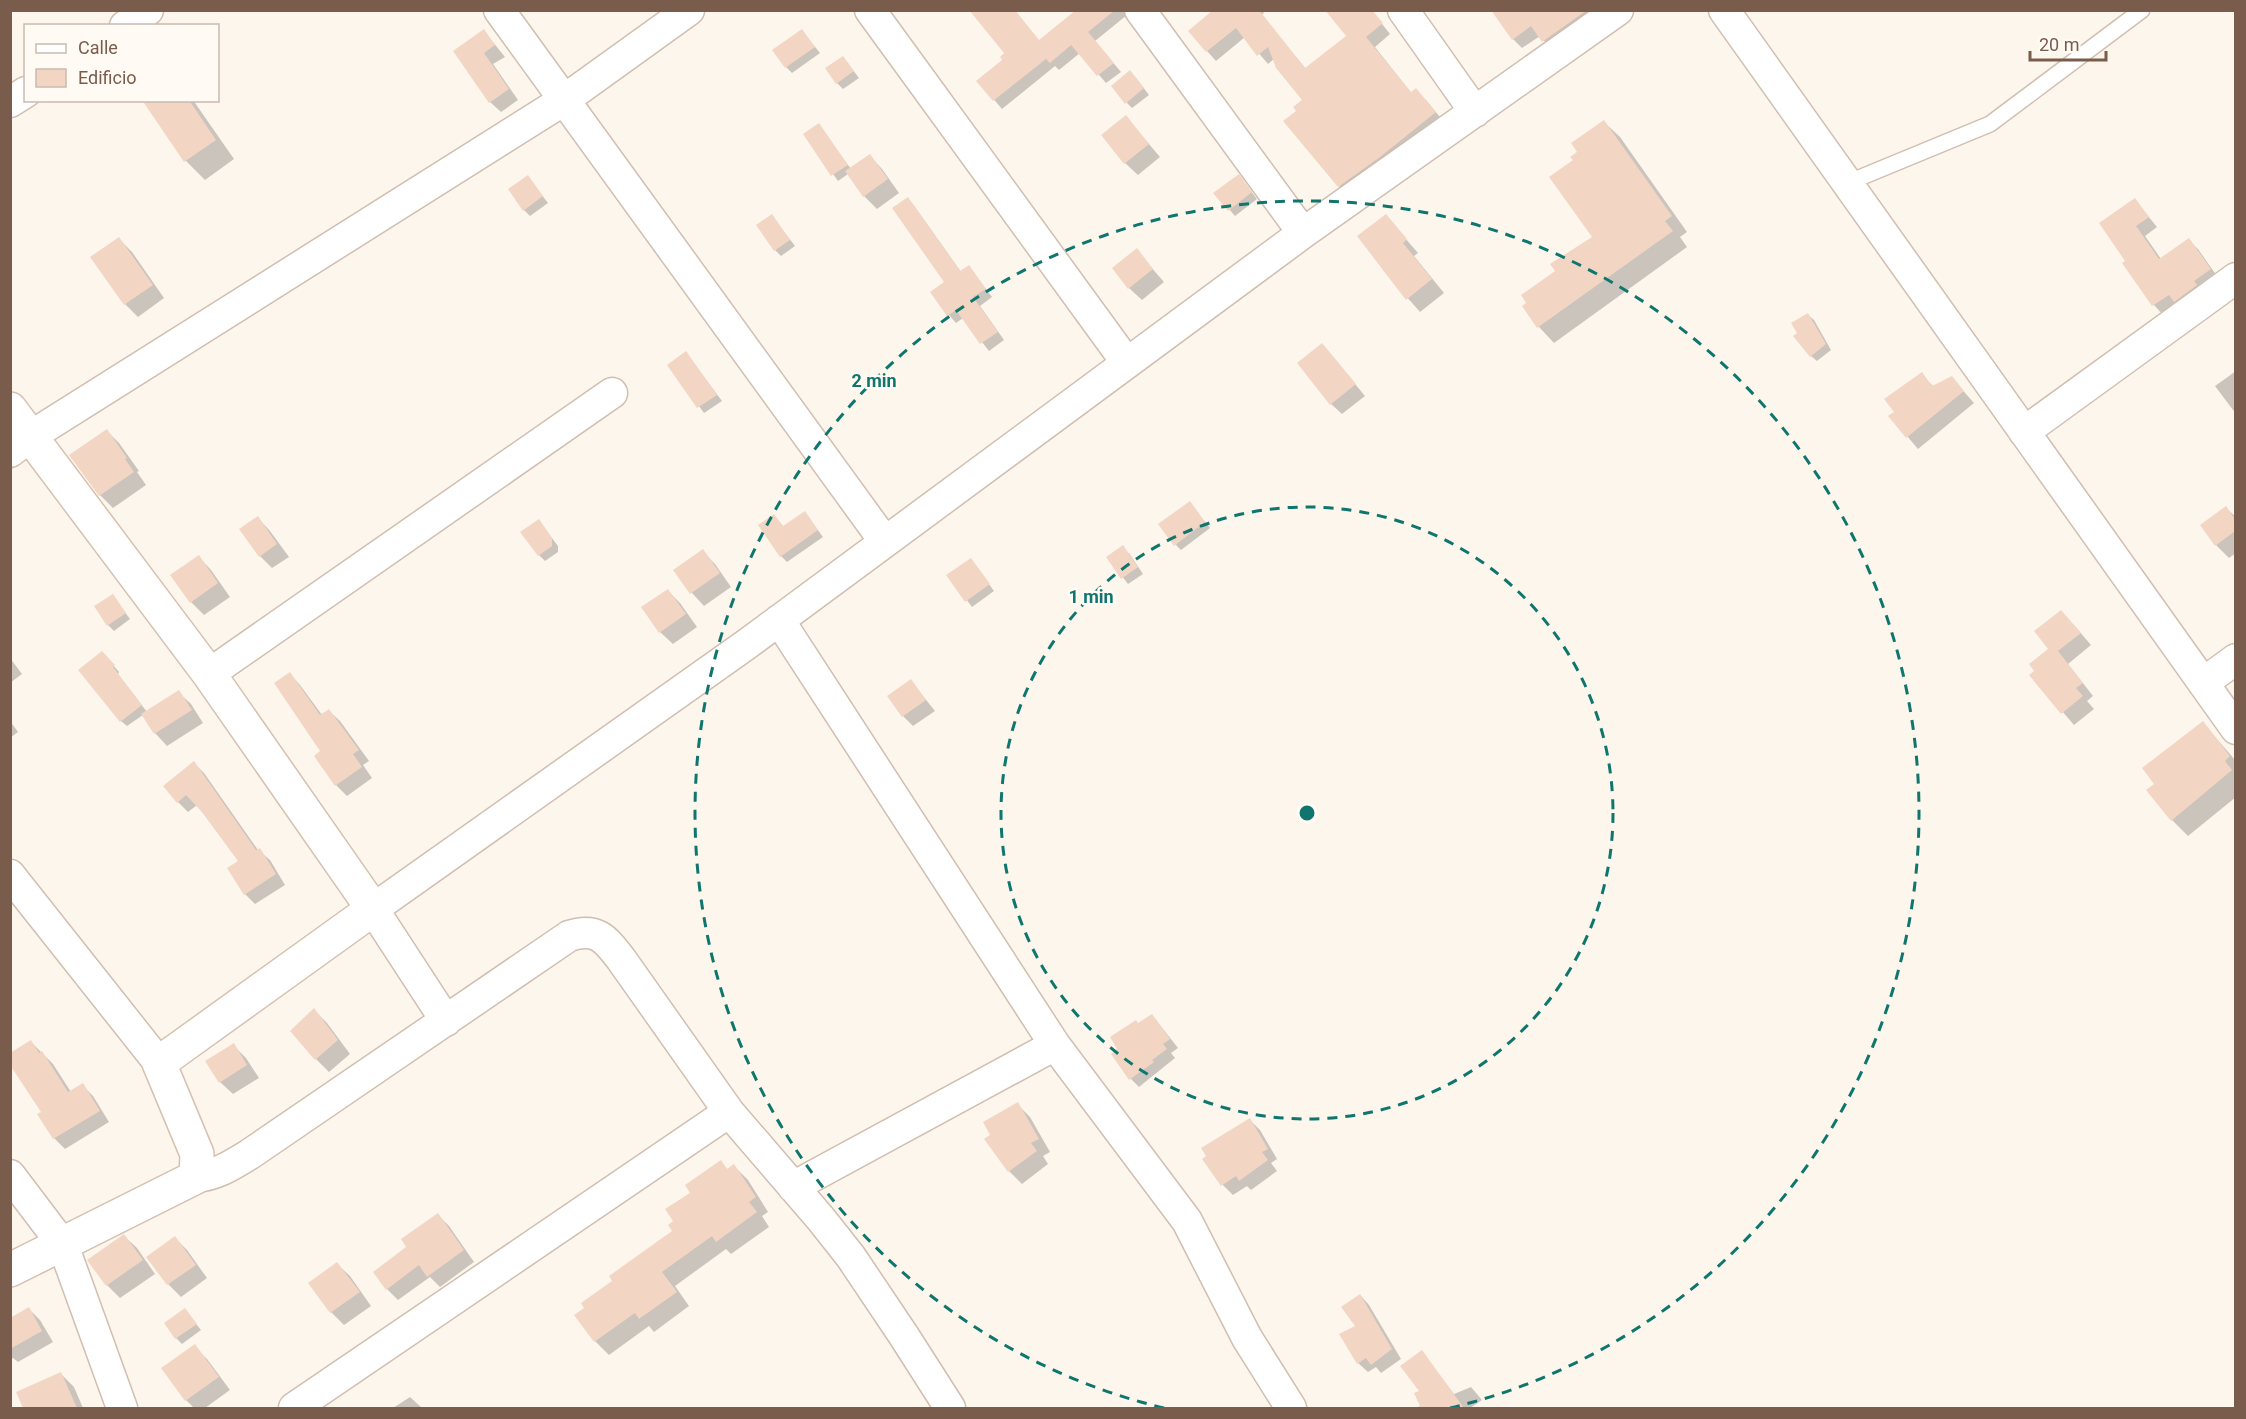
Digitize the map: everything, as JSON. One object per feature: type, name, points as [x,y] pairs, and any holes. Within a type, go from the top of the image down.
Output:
[{"type":"street","points":[[128,24],[148,10]]},
{"type":"street","points":[[499,10],[885,542]]},
{"type":"street","points":[[21,444],[564,100],[688,10]]},
{"type":"street","points":[[870,10],[1127,363]]},
{"type":"street","points":[[1140,10],[1303,233]]},
{"type":"street","points":[[1403,10],[1474,112]]},
{"type":"street","points":[[159,1063],[779,620],[1303,233],[1618,10]]},
{"type":"street","points":[[1724,10],[2235,729]]},
{"type":"street","points":[[10,102],[24,93]]},
{"type":"street","points":[[2024,432],[2235,278]]},
{"type":"street","points":[[209,674],[612,393]]},
{"type":"street","points":[[10,409],[21,444],[209,674],[373,909],[446,1022]]},
{"type":"street","points":[[779,620],[1055,1046],[1187,1221],[1247,1338],[1291,1408]]},
{"type":"street","points":[[2202,683],[2235,659]]},
{"type":"street","points":[[10,875],[159,1063],[197,1154],[196,1177]]},
{"type":"street","points":[[10,1270],[196,1177],[209,1176],[221,1171],[250,1154],[569,936],[582,932],[595,934],[609,944],[621,958],[729,1112],[851,1257],[950,1408]]},
{"type":"street","points":[[793,1187],[1055,1046]]},
{"type":"street","points":[[294,1408],[729,1112]]},
{"type":"street","points":[[10,1175],[63,1245],[122,1408]]},
{"type":"lane","points":[[1847,183],[1990,124],[2142,10]]},
{"type":"building","points":[[969,10],[1015,10],[1039,40],[1076,10],[1115,10],[1088,32],[1114,63],[1097,76],[1071,45],[1050,63],[1046,59],[993,101],[976,81],[1002,60],[1000,57],[1004,53]]},
{"type":"building","points":[[1213,10],[1259,10],[1305,68],[1346,36],[1325,10],[1372,10],[1383,23],[1366,37],[1411,92],[1416,88],[1436,112],[1338,187],[1283,121],[1296,111],[1293,107],[1302,100],[1276,68],[1268,47],[1257,56],[1236,28],[1206,52],[1188,31]]},
{"type":"building","points":[[1491,10],[1587,10],[1542,42],[1531,26],[1512,40]]},
{"type":"building","points":[[484,29],[495,45],[484,53],[509,89],[489,103],[453,51]]},
{"type":"building","points":[[802,29],[815,47],[785,68],[772,50]]},
{"type":"building","points":[[843,56],[854,71],[836,84],[825,68]]},
{"type":"building","points":[[1130,70],[1144,88],[1125,104],[1111,86]]},
{"type":"building","points":[[143,102],[190,102],[216,140],[184,162]]},
{"type":"building","points":[[1126,115],[1149,144],[1124,164],[1101,135]]},
{"type":"building","points":[[1604,120],[1672,216],[1665,221],[1673,231],[1537,328],[1522,306],[1526,303],[1521,295],[1555,271],[1550,264],[1592,237],[1549,177],[1573,160],[1570,157],[1577,152],[1571,143]]},
{"type":"building","points":[[819,123],[848,165],[831,176],[803,134]]},
{"type":"building","points":[[870,154],[888,179],[863,197],[845,171]]},
{"type":"building","points":[[1239,174],[1252,192],[1228,211],[1213,193]]},
{"type":"building","points":[[528,175],[543,196],[523,211],[508,189]]},
{"type":"building","points":[[908,197],[960,271],[969,265],[986,289],[973,297],[998,332],[980,344],[956,310],[947,316],[930,292],[944,282],[892,208]]},
{"type":"building","points":[[2135,198],[2149,217],[2136,226],[2159,259],[2189,238],[2211,269],[2194,281],[2197,285],[2174,302],[2169,295],[2152,306],[2122,263],[2125,261],[2099,223]]},
{"type":"building","points":[[772,214],[790,240],[774,251],[756,225]]},
{"type":"building","points":[[1386,214],[1407,239],[1403,243],[1432,279],[1406,300],[1357,236]]},
{"type":"building","points":[[119,237],[153,285],[124,305],[90,257]]},
{"type":"building","points":[[1137,248],[1153,269],[1128,289],[1112,268]]},
{"type":"building","points":[[1808,313],[1826,344],[1810,357],[1793,336],[1797,333],[1791,323]]},
{"type":"building","points":[[1322,343],[1356,384],[1330,405],[1297,363]]},
{"type":"building","points":[[686,351],[717,395],[697,408],[667,365]]},
{"type":"building","points":[[1922,372],[1932,386],[1952,376],[1964,391],[1906,438],[1888,416],[1894,412],[1884,399]]},
{"type":"building","points":[[107,429],[134,472],[99,496],[69,455]]},
{"type":"building","points":[[1190,501],[1205,522],[1174,546],[1158,524]]},
{"type":"building","points":[[2226,506],[2235,519],[2235,531],[2215,546],[2200,525]]},
{"type":"building","points":[[805,511],[818,530],[780,557],[758,525],[774,514],[783,526]]},
{"type":"building","points":[[258,516],[277,544],[259,557],[239,529]]},
{"type":"building","points":[[539,519],[552,538],[552,546],[538,556],[520,532]]},
{"type":"building","points":[[1123,545],[1138,567],[1121,579],[1106,557]]},
{"type":"building","points":[[703,549],[720,573],[690,594],[673,570]]},
{"type":"building","points":[[199,555],[218,583],[190,603],[170,575]]},
{"type":"building","points":[[971,558],[990,584],[965,602],[946,575]]},
{"type":"building","points":[[668,589],[686,614],[659,633],[641,607]]},
{"type":"building","points":[[113,594],[126,613],[107,626],[94,606]]},
{"type":"building","points":[[2061,610],[2081,633],[2058,651],[2083,683],[2076,688],[2083,696],[2061,714],[2029,675],[2034,671],[2029,664],[2048,649],[2034,631]]},
{"type":"building","points":[[102,651],[115,665],[113,667],[142,705],[120,722],[78,670]]},
{"type":"building","points":[[290,672],[320,715],[329,709],[359,750],[353,754],[362,767],[335,786],[314,756],[320,751],[274,683]]},
{"type":"building","points":[[911,679],[926,700],[902,717],[887,696]]},
{"type":"building","points":[[179,690],[192,710],[154,734],[141,714]]},
{"type":"building","points":[[2203,721],[2230,756],[2225,761],[2232,770],[2171,821],[2146,790],[2154,784],[2142,768]]},
{"type":"building","points":[[194,761],[256,850],[260,848],[276,874],[244,895],[227,868],[238,861],[202,812],[186,795],[177,803],[163,786]]},
{"type":"building","points":[[314,1008],[338,1040],[315,1060],[290,1031]]},
{"type":"building","points":[[1152,1014],[1170,1039],[1163,1044],[1167,1049],[1152,1060],[1154,1062],[1129,1080],[1111,1054],[1117,1049],[1110,1037],[1136,1020],[1138,1023]]},
{"type":"building","points":[[31,1040],[39,1053],[42,1051],[68,1092],[83,1083],[100,1111],[53,1139],[37,1114],[41,1112],[10,1065],[10,1053]]},
{"type":"building","points":[[234,1043],[247,1065],[219,1083],[205,1061]]},
{"type":"building","points":[[1018,1102],[1039,1139],[1031,1143],[1037,1151],[1008,1172],[984,1139],[990,1135],[983,1122]]},
{"type":"building","points":[[1250,1118],[1268,1149],[1262,1152],[1268,1160],[1239,1181],[1236,1176],[1221,1186],[1202,1159],[1206,1156],[1201,1148]]},
{"type":"building","points":[[721,1160],[727,1169],[734,1164],[756,1197],[749,1202],[757,1212],[716,1242],[712,1236],[662,1272],[677,1292],[639,1319],[635,1313],[594,1342],[574,1315],[584,1308],[581,1303],[612,1281],[609,1276],[672,1231],[668,1225],[673,1221],[665,1209],[690,1193],[685,1185]]},
{"type":"building","points":[[438,1213],[464,1250],[427,1277],[419,1265],[386,1290],[373,1272],[406,1247],[401,1239]]},
{"type":"building","points":[[124,1234],[143,1260],[106,1286],[87,1260]]},
{"type":"building","points":[[175,1236],[196,1265],[167,1285],[146,1257]]},
{"type":"building","points":[[337,1262],[360,1292],[330,1313],[308,1283]]},
{"type":"building","points":[[1360,1294],[1392,1349],[1371,1365],[1366,1358],[1357,1364],[1339,1334],[1355,1326],[1341,1307]]},
{"type":"building","points":[[29,1307],[42,1331],[10,1349],[10,1318]]},
{"type":"building","points":[[185,1308],[197,1324],[175,1339],[164,1323]]},
{"type":"building","points":[[195,1344],[219,1377],[185,1401],[161,1368]]},
{"type":"building","points":[[1422,1350],[1464,1408],[1421,1408],[1414,1393],[1419,1391],[1400,1366]]},
{"type":"building","points":[[61,1372],[77,1408],[23,1408],[16,1392]]}]
